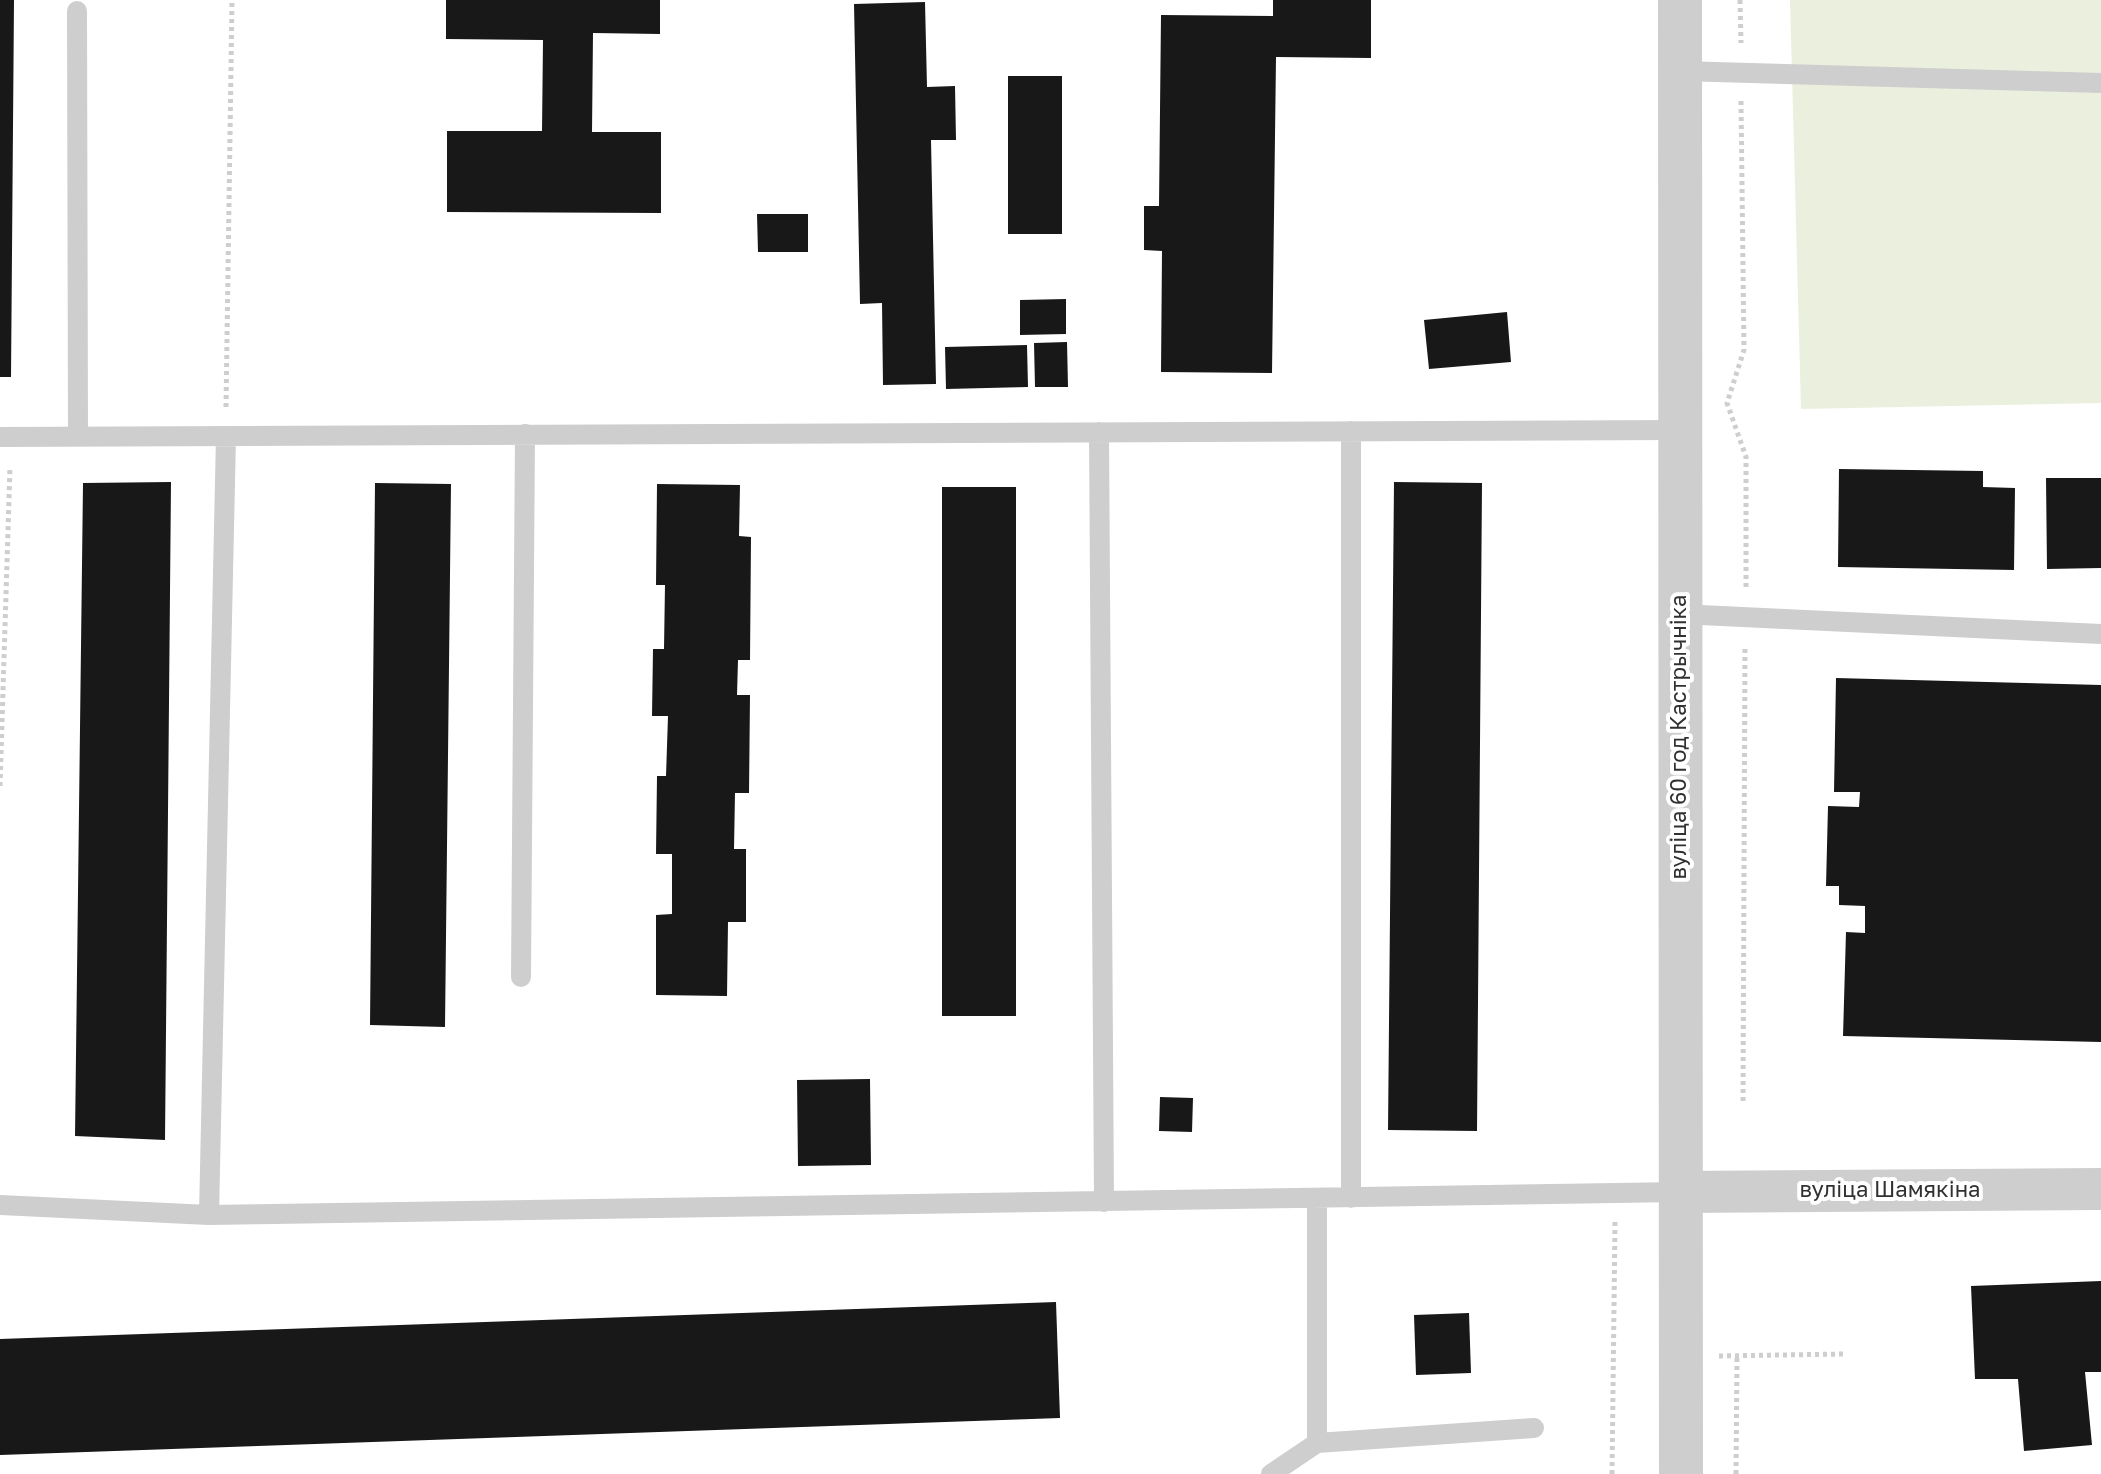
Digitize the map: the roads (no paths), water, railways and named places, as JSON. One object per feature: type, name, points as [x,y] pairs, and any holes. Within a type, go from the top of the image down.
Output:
[{"type":"street","name":"вуліца 60 год Кастрычніка","points":[[1680,0],[1681,1474]]},
{"type":"street","name":"вуліца Шамякіна","points":[[1679,1192],[2101,1189]]},
{"type":"lane","points":[[77,11],[78,436]]},
{"type":"lane","points":[[1680,71],[2101,83]]},
{"type":"lane","points":[[5,437],[1680,430]]},
{"type":"lane","points":[[1351,431],[1351,1198]]},
{"type":"lane","points":[[1099,432],[1104,1202]]},
{"type":"lane","points":[[521,977],[525,434]]},
{"type":"lane","points":[[209,1215],[226,436]]},
{"type":"lane","points":[[1679,614],[2101,634]]},
{"type":"lane","points":[[0,1205],[209,1215],[1679,1192]]},
{"type":"lane","points":[[1317,1199],[1317,1443]]},
{"type":"lane","points":[[1271,1474],[1317,1443],[1534,1428]]}]
